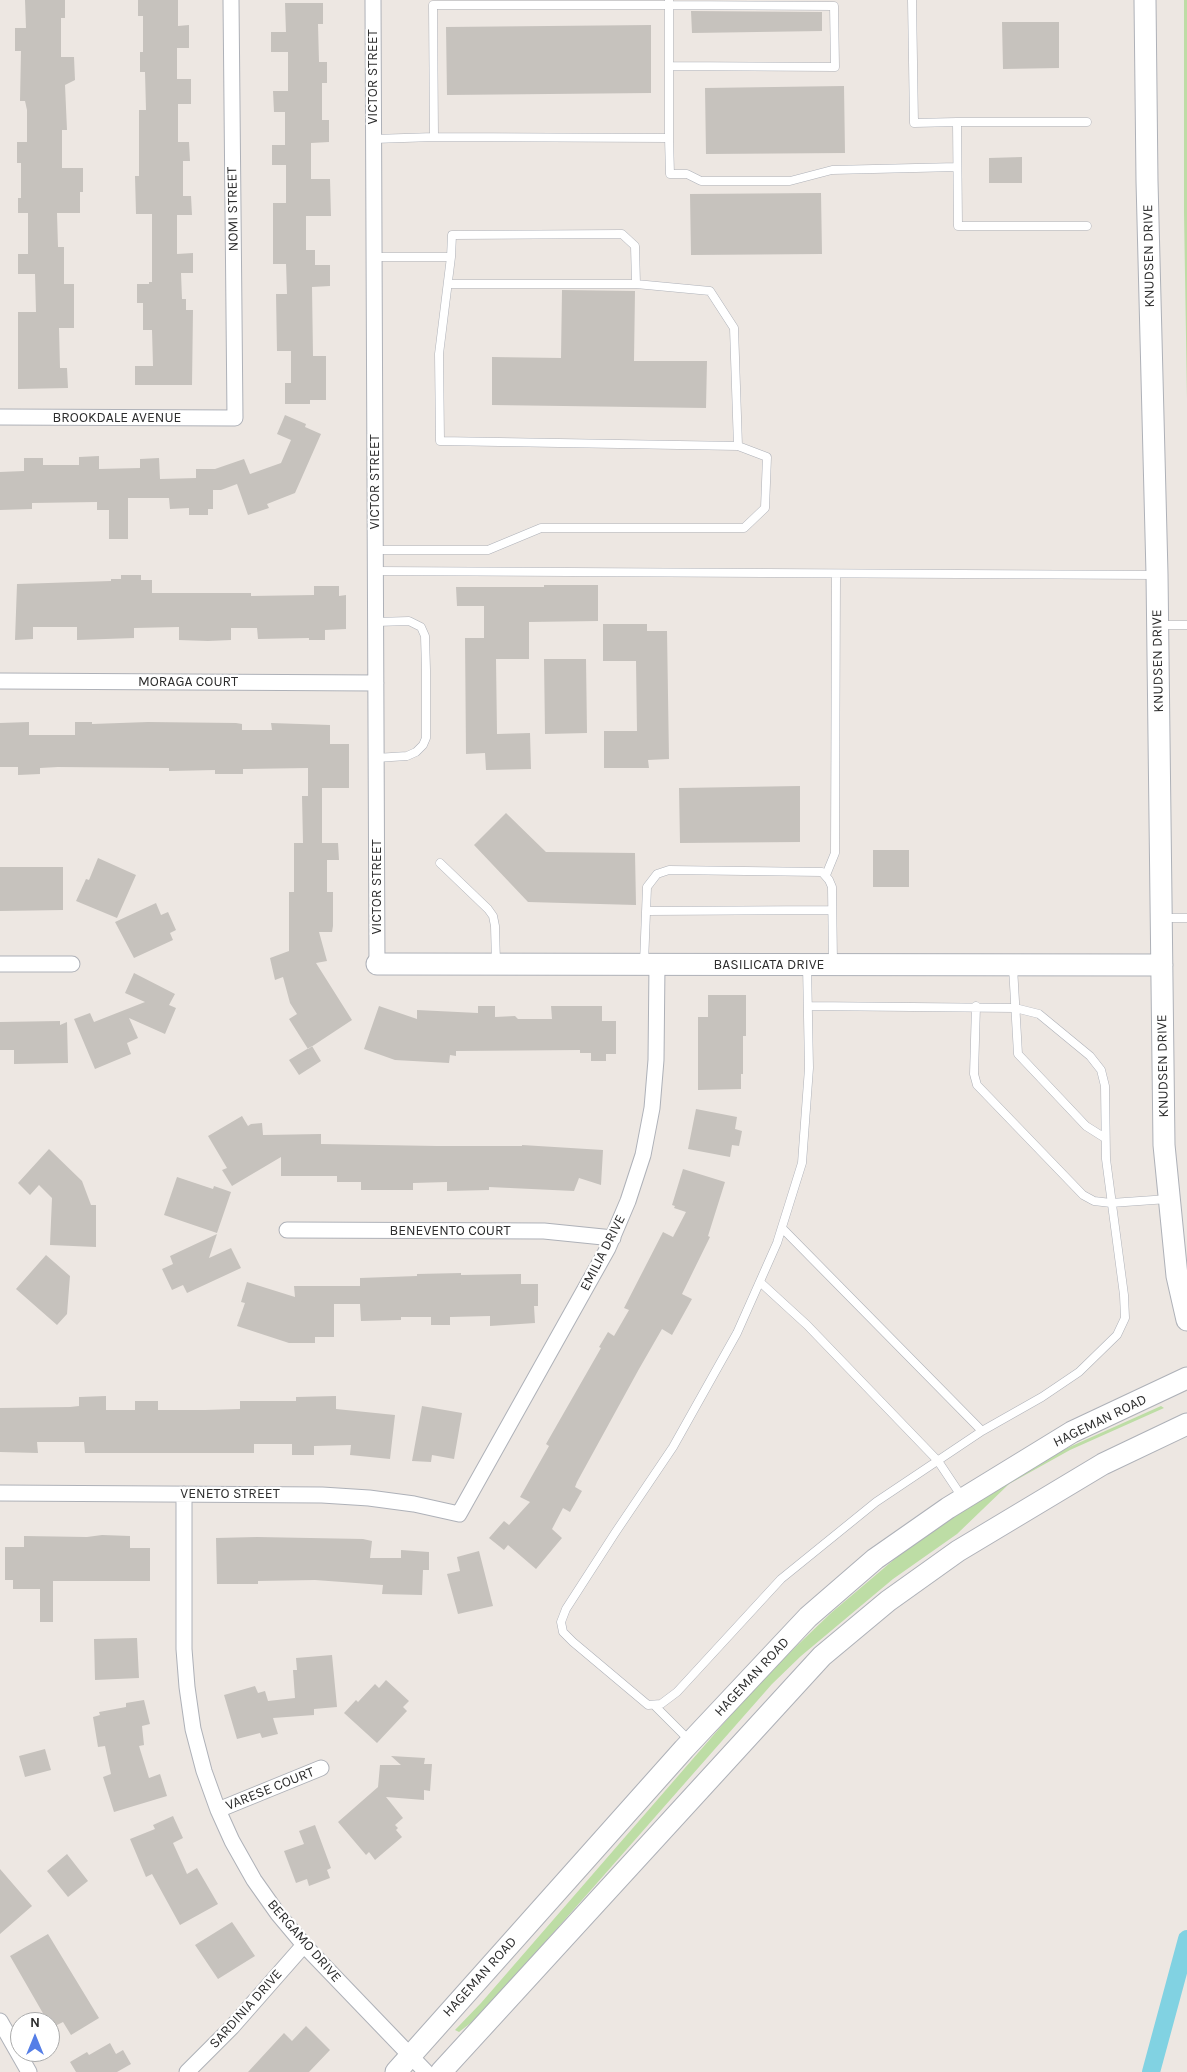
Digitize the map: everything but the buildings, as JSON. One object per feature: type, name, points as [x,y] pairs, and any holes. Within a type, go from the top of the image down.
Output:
[{"type":"main road","name":"KNUDSEN DRIVE","points":[[1145,0],[1147,181],[1158,625],[1164,1145],[1177,1276],[1187,1320]]},
{"type":"main road","name":"BASILICATA DRIVE","points":[[377,964],[1162,965]]},
{"type":"main road","name":"HAGEMAN ROAD","points":[[396,2072],[691,1741],[808,1617],[875,1559],[964,1498],[1072,1432],[1187,1378]]},
{"type":"main road","points":[[442,2072],[822,1656],[888,1600],[958,1551],[1103,1464],[1187,1424]]},
{"type":"street","name":"NOMI STREET","points":[[231,0],[235,418]]},
{"type":"street","name":"VICTOR STREET","points":[[373,0],[377,964]]},
{"type":"street","name":"BROOKDALE AVENUE","points":[[0,417],[235,418]]},
{"type":"street","name":"MORAGA COURT","points":[[0,681],[376,683]]},
{"type":"street","points":[[0,964],[72,964]]},
{"type":"street","name":"EMILIA DRIVE","points":[[459,1514],[613,1238],[628,1201],[642,1155],[652,1108],[656,1060],[651,965]]},
{"type":"street","name":"BENEVENTO COURT","points":[[287,1230],[544,1231],[613,1238]]},
{"type":"street","name":"VENETO STREET","points":[[0,1493],[322,1495],[369,1498],[414,1504],[459,1514]]},
{"type":"street","name":"BERGAMO DRIVE","points":[[184,1494],[184,1649],[187,1687],[193,1729],[218,1810],[254,1880],[278,1914],[304,1945],[426,2072]]},
{"type":"street","name":"VARESE COURT","points":[[218,1810],[321,1768]]},
{"type":"street","name":"SARDINIA DRIVE","points":[[187,2072],[232,2027],[304,1945]]},
{"type":"street","points":[[0,2021],[29,2072]]},
{"type":"lane","points":[[912,0],[914,123],[1087,122]]},
{"type":"lane","points":[[434,137],[433,5],[669,2],[834,6],[835,68],[669,66]]},
{"type":"lane","points":[[669,2],[670,174],[686,174],[701,181],[790,181],[832,170],[957,167]]},
{"type":"lane","points":[[957,122],[958,226],[1087,226]]},
{"type":"lane","points":[[374,139],[434,137],[669,138]]},
{"type":"lane","points":[[375,550],[488,550],[541,528],[744,528],[765,508],[767,457],[738,446],[440,441],[439,354],[452,234],[622,234],[635,246],[636,284]]},
{"type":"lane","points":[[374,257],[451,257]]},
{"type":"lane","points":[[448,284],[636,284],[710,291],[734,328],[738,446]]},
{"type":"lane","points":[[375,571],[1157,574]]},
{"type":"lane","points":[[826,875],[835,853],[836,574]]},
{"type":"lane","points":[[376,622],[409,621],[420,626],[425,636],[426,738],[424,745],[416,752],[407,756],[376,758]]},
{"type":"lane","points":[[1158,625],[1187,625]]},
{"type":"lane","points":[[440,863],[493,916],[496,965]]},
{"type":"lane","points":[[651,965],[646,911],[648,884],[657,874],[670,870],[817,871],[826,875],[832,887],[833,965]]},
{"type":"lane","points":[[646,911],[832,910]]},
{"type":"lane","points":[[1161,918],[1187,918]]},
{"type":"lane","points":[[807,965],[809,1068],[802,1162],[782,1228],[737,1334],[673,1447],[610,1540],[566,1609],[561,1622],[563,1632],[573,1642],[648,1706],[661,1704],[677,1692],[781,1579],[876,1502],[982,1432],[1042,1397],[1079,1372],[1117,1335],[1123,1326],[1125,1318],[1124,1295],[1106,1159],[1105,1086],[1101,1070],[1090,1056],[1039,1014],[1015,1008],[976,1006],[808,1006]]},
{"type":"lane","points":[[1013,965],[1016,1048],[1020,1058],[1086,1126],[1105,1138]]},
{"type":"lane","points":[[976,1006],[974,1074],[977,1085],[1083,1195],[1094,1201],[1112,1203],[1170,1199]]},
{"type":"lane","points":[[782,1228],[982,1432]]},
{"type":"lane","points":[[760,1282],[807,1325],[938,1461],[964,1498]]},
{"type":"lane","points":[[654,1705],[691,1741]]},
{"type":"green space","points":[[1184,0],[1187,0],[1187,399],[1184,212]]},
{"type":"green space","points":[[1161,1406],[1164,1408],[1070,1450],[1009,1484],[957,1534],[893,1579],[801,1656],[772,1684],[481,2015],[459,2032],[455,2030],[481,2003],[750,1693],[831,1613],[897,1557],[962,1510],[1065,1449]]},
{"type":"waterway","points":[[1151,2072],[1187,1939]]}]
